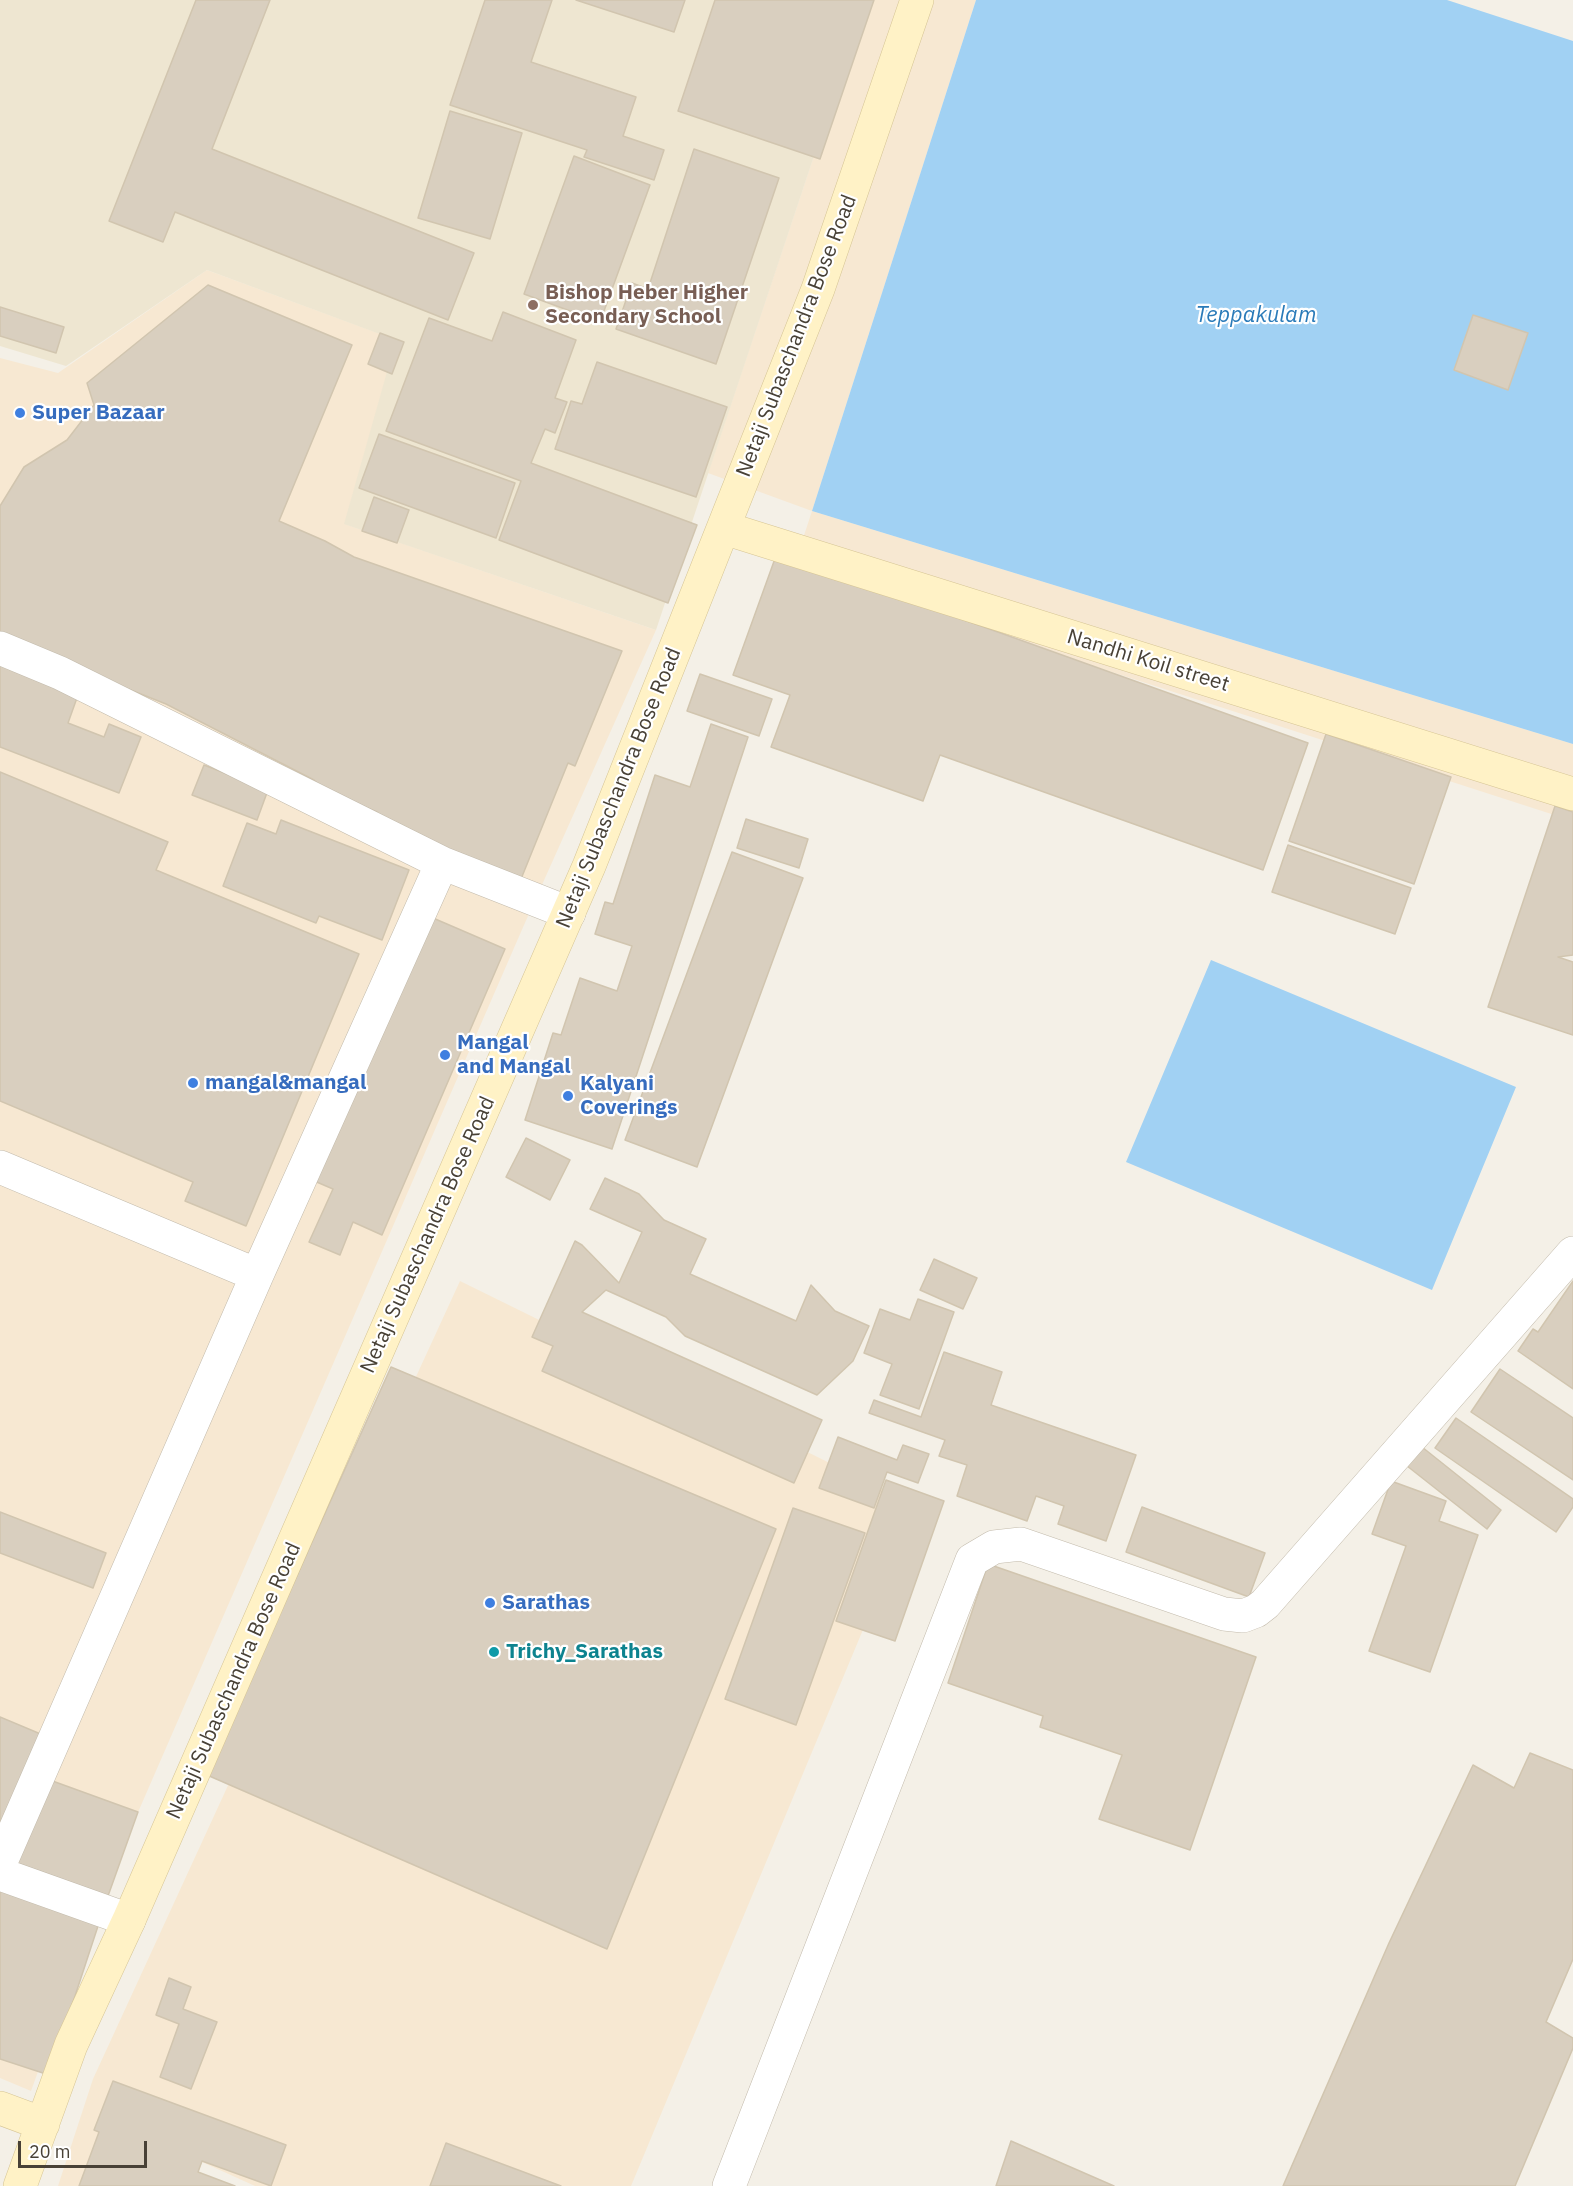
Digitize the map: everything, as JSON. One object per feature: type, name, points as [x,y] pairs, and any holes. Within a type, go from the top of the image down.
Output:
[{"type":"main road","name":"Netaji Subaschandra Bose Road","points":[[20,2186],[71,2044],[129,1920],[589,866],[818,289],[917,0]]},
{"type":"main road","name":"Nandhi Koil street","points":[[724,528],[1573,794]]},
{"type":"main road","points":[[0,2108],[43,2124]]},
{"type":"street","points":[[0,648],[60,673],[442,862],[569,913]]},
{"type":"street","points":[[0,1864],[257,1275],[442,862]]},
{"type":"street","points":[[0,1167],[257,1275]]},
{"type":"street","points":[[729,2186],[972,1560],[994,1547],[1021,1544],[1224,1614],[1243,1616],[1256,1611],[1265,1604],[1573,1252]]},
{"type":"street","points":[[0,1874],[129,1920]]},
{"type":"shaded area","name":"Bishop Heber Higher Secondary School","points":[[0,0],[866,0],[656,630],[344,524],[396,340],[207,270],[66,366],[0,346]]},
{"type":"shaded area","points":[[866,0],[976,0],[812,511],[708,473]]},
{"type":"shaded area","points":[[207,270],[397,340],[345,524],[656,630],[524,925],[102,1895],[31,2091],[0,2078],[0,358],[58,373]]},
{"type":"shaded area","points":[[812,511],[1573,744],[1573,821],[793,569]]},
{"type":"shaded area","points":[[460,1281],[915,1505],[631,2186],[255,2186],[202,2162],[194,2186],[58,2186],[93,2079]]},
{"type":"water","name":"Teppakulam","points":[[976,0],[1447,0],[1573,41],[1573,744],[812,511]]},
{"type":"water","points":[[1211,960],[1516,1087],[1432,1290],[1126,1162]]},
{"type":"building","points":[[196,0],[270,0],[212,149],[474,253],[448,320],[175,212],[163,242],[109,221]]},
{"type":"building","points":[[485,0],[552,0],[531,62],[636,97],[623,136],[664,150],[654,180],[584,157],[587,150],[450,105]]},
{"type":"building","points":[[576,0],[685,0],[674,32]]},
{"type":"building","points":[[715,0],[874,0],[820,159],[678,111]]},
{"type":"building","points":[[450,111],[522,133],[490,239],[418,218]]},
{"type":"building","points":[[694,149],[779,178],[716,364],[616,329],[632,283],[648,289]]},
{"type":"building","points":[[574,156],[650,185],[600,322],[524,294]]},
{"type":"building","points":[[208,285],[352,345],[279,521],[325,541],[354,557],[622,651],[575,766],[568,763],[521,879],[374,818],[377,812],[324,790],[314,780],[166,704],[0,638],[0,506],[24,467],[67,440],[94,405],[87,383]]},
{"type":"building","points":[[0,307],[64,327],[56,353],[0,336]]},
{"type":"building","points":[[503,312],[576,340],[555,398],[567,402],[555,433],[545,429],[531,463],[697,525],[668,603],[499,540],[521,481],[386,431],[429,318],[492,341]]},
{"type":"building","points":[[1473,315],[1528,333],[1508,390],[1454,370]]},
{"type":"building","points":[[380,333],[404,342],[392,374],[368,364]]},
{"type":"building","points":[[597,362],[727,407],[696,497],[555,449],[571,401],[582,404]]},
{"type":"building","points":[[379,434],[515,483],[496,538],[359,488]]},
{"type":"building","points":[[374,497],[409,510],[397,543],[362,531]]},
{"type":"building","points":[[777,553],[1308,743],[1263,870],[940,755],[923,801],[771,747],[790,695],[733,675]]},
{"type":"building","points":[[0,665],[78,695],[68,723],[104,737],[109,724],[141,737],[119,793],[0,747]]},
{"type":"building","points":[[700,674],[772,699],[759,736],[687,711]]},
{"type":"building","points":[[711,724],[748,737],[612,1149],[525,1120],[553,1033],[561,1035],[580,978],[617,991],[632,946],[595,934],[605,902],[613,904],[655,775],[690,787]]},
{"type":"building","points":[[1326,734],[1451,777],[1414,884],[1289,841]]},
{"type":"building","points":[[204,765],[268,790],[257,820],[192,795]]},
{"type":"building","points":[[0,772],[168,842],[156,870],[359,954],[246,1226],[185,1201],[193,1182],[0,1101]]},
{"type":"building","points":[[1555,806],[1573,812],[1573,955],[1558,957],[1573,962],[1573,1035],[1488,1007]]},
{"type":"building","points":[[746,819],[808,839],[799,868],[737,848]]},
{"type":"building","points":[[281,820],[409,870],[382,940],[319,916],[316,923],[223,886],[247,823],[276,834]]},
{"type":"building","points":[[1288,845],[1411,888],[1395,934],[1272,892]]},
{"type":"building","points":[[732,852],[803,878],[697,1167],[625,1140]]},
{"type":"building","points":[[426,915],[505,949],[382,1235],[353,1222],[340,1255],[309,1242],[333,1189],[312,1180]]},
{"type":"building","points":[[526,1138],[570,1160],[550,1200],[506,1177]]},
{"type":"building","points":[[605,1178],[639,1194],[664,1220],[706,1239],[690,1274],[796,1321],[811,1285],[835,1311],[869,1326],[853,1361],[817,1395],[685,1336],[666,1317],[606,1290],[582,1312],[822,1420],[794,1483],[542,1371],[553,1346],[532,1337],[575,1241],[582,1245],[619,1283],[642,1232],[590,1209]]},
{"type":"building","points":[[934,1259],[977,1278],[963,1309],[920,1290]]},
{"type":"building","points":[[1573,1281],[1573,1389],[1518,1351],[1533,1329],[1538,1332]]},
{"type":"building","points":[[918,1299],[954,1312],[919,1409],[880,1395],[892,1364],[864,1353],[880,1309],[910,1320]]},
{"type":"building","points":[[944,1352],[1002,1372],[991,1405],[1136,1455],[1106,1541],[1058,1524],[1064,1506],[1036,1496],[1027,1521],[957,1496],[967,1465],[939,1456],[945,1440],[869,1413],[874,1400],[921,1417]]},
{"type":"building","name":"Trichy_Sarathas","points":[[391,1367],[776,1529],[607,1949],[207,1775]]},
{"type":"building","points":[[1500,1369],[1573,1418],[1573,1480],[1471,1412]]},
{"type":"building","points":[[1456,1418],[1573,1499],[1573,1507],[1556,1532],[1435,1448]]},
{"type":"building","points":[[838,1437],[897,1460],[903,1445],[929,1454],[918,1483],[887,1472],[874,1508],[819,1488]]},
{"type":"building","points":[[1417,1443],[1501,1510],[1487,1529],[1402,1462]]},
{"type":"building","points":[[886,1480],[944,1501],[895,1641],[836,1621]]},
{"type":"building","points":[[1391,1481],[1446,1501],[1439,1521],[1478,1535],[1430,1672],[1369,1651],[1406,1546],[1372,1534]]},
{"type":"building","points":[[1142,1507],[1265,1553],[1249,1597],[1126,1552]]},
{"type":"building","points":[[793,1508],[865,1533],[796,1725],[725,1699]]},
{"type":"building","points":[[0,1512],[106,1553],[93,1588],[0,1553]]},
{"type":"building","points":[[988,1564],[1256,1657],[1190,1850],[1099,1819],[1122,1755],[1040,1727],[1043,1716],[948,1683]]},
{"type":"building","points":[[0,1717],[43,1735],[0,1837]]},
{"type":"building","points":[[1530,1753],[1573,1770],[1573,1959],[1546,2022],[1573,2038],[1573,2048],[1515,2186],[1283,2186],[1389,1943],[1473,1765],[1514,1788]]},
{"type":"building","points":[[47,1779],[138,1812],[108,1896],[17,1863]]},
{"type":"building","points":[[0,1886],[100,1920],[49,2075],[0,2059]]},
{"type":"building","points":[[169,1978],[191,1987],[183,2009],[217,2022],[191,2089],[160,2077],[179,2024],[156,2015]]},
{"type":"building","points":[[113,2081],[286,2145],[271,2186],[202,2161],[198,2172],[235,2186],[79,2186],[99,2132],[94,2130]]},
{"type":"building","points":[[1011,2141],[1114,2186],[996,2186]]},
{"type":"building","points":[[446,2143],[561,2186],[430,2186]]},
{"type":"place","name":"Bishop Heber Higher Secondary School","points":[[533,305]]},
{"type":"place","name":"Super Bazaar","points":[[20,413]]},
{"type":"place","name":"Mangal and Mangal","points":[[445,1055]]},
{"type":"place","name":"mangal&mangal","points":[[193,1083]]},
{"type":"place","name":"Kalyani Coverings","points":[[568,1096]]},
{"type":"place","name":"Sarathas","points":[[490,1603]]},
{"type":"place","name":"Trichy_Sarathas","points":[[494,1652]]}]
